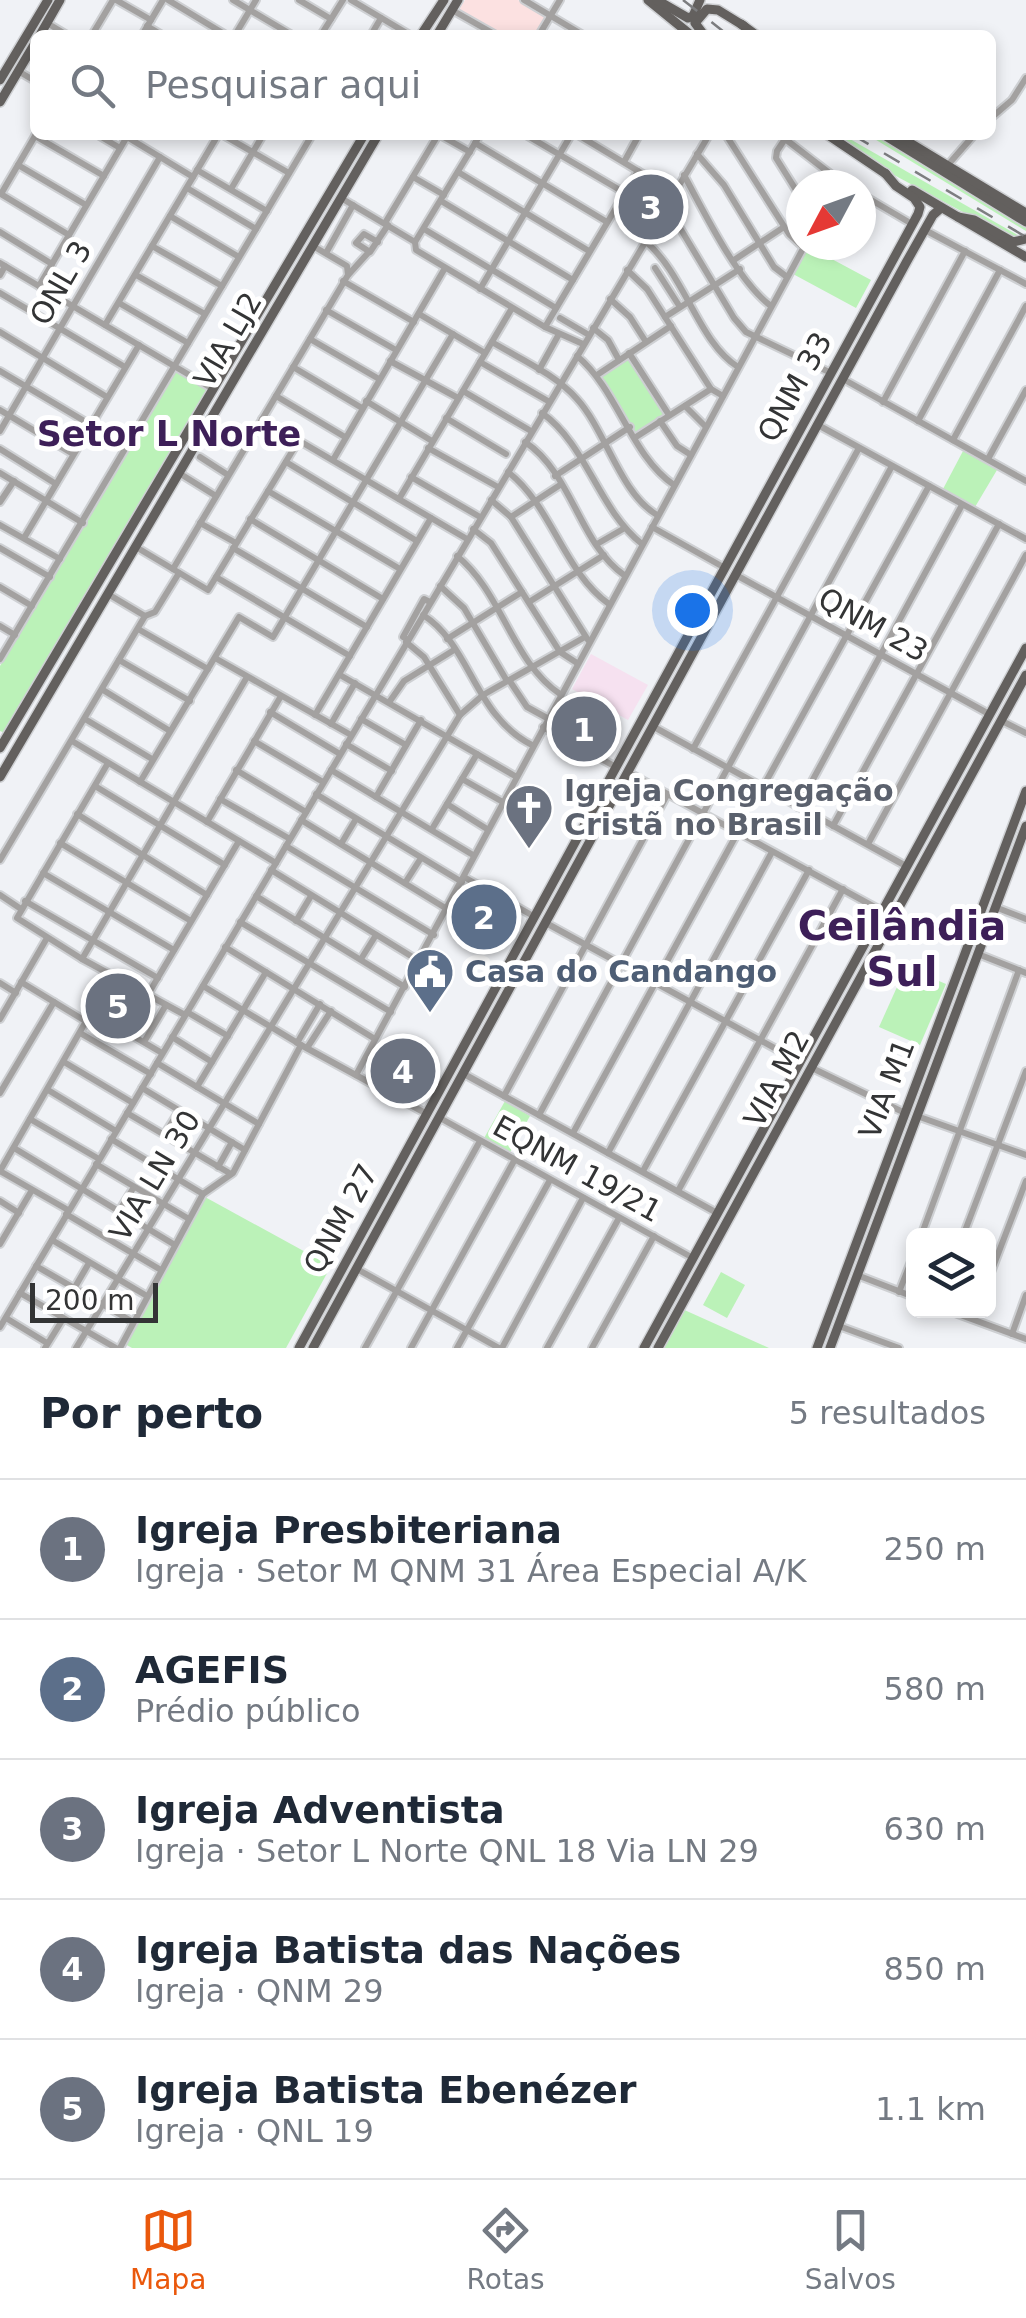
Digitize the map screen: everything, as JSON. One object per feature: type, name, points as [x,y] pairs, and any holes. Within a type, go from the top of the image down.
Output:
[{"type":"main road","points":[[0,80],[48,0]]},
{"type":"main road","points":[[43,30],[60,0]]},
{"type":"main road","points":[[440,30],[458,0]]},
{"type":"main road","points":[[648,0],[686,30]]},
{"type":"main road","points":[[658,0],[688,18],[694,16],[700,0]]},
{"type":"main road","points":[[712,0],[749,30]]},
{"type":"main road","points":[[425,30],[442,2],[451,13]]},
{"type":"main road","points":[[701,30],[696,23],[707,9],[718,10],[744,26]]},
{"type":"main road","points":[[0,102],[30,51]]},
{"type":"main road","name":"VIA LJ2","points":[[0,776],[179,473],[361,140]]},
{"type":"main road","name":"VIA LJ2","points":[[0,748],[3,735],[48,667],[213,389],[313,246],[375,140]]},
{"type":"main road","points":[[836,140],[1026,258]]},
{"type":"main road","points":[[892,140],[1026,222]]},
{"type":"main road","points":[[905,140],[1026,212]]},
{"type":"main road","points":[[885,173],[919,205],[912,225],[916,236],[907,261]]},
{"type":"main road","points":[[313,1348],[907,261],[941,208]]},
{"type":"main road","points":[[956,217],[974,220],[1013,242],[1026,240]]},
{"type":"main road","name":"QNM 33","points":[[557,877],[912,225]]},
{"type":"main road","points":[[869,332],[861,328],[873,297]]},
{"type":"main road","points":[[845,376],[860,340],[852,336]]},
{"type":"main road","points":[[796,466],[787,463],[801,430]]},
{"type":"main road","points":[[168,466],[179,473]]},
{"type":"main road","points":[[743,536],[750,540],[743,563]]},
{"type":"main road","points":[[710,622],[704,623],[701,618],[715,587]]},
{"type":"main road","points":[[644,1348],[1026,648]]},
{"type":"main road","points":[[48,667],[60,674]]},
{"type":"main road","points":[[1014,670],[1025,677]]},
{"type":"main road","name":"VIA M2","points":[[658,1348],[1025,677]]},
{"type":"main road","points":[[654,727],[667,694],[664,689],[659,690]]},
{"type":"main road","points":[[608,809],[600,804],[614,770]]},
{"type":"main road","name":"VIA M1","points":[[817,1348],[1026,791]]},
{"type":"main road","points":[[1012,862],[1004,860],[1018,813]]},
{"type":"main road","points":[[830,1348],[1026,826]]},
{"type":"main road","points":[[927,830],[937,836]]},
{"type":"main road","points":[[990,920],[1004,873],[1002,868],[996,870]]},
{"type":"main road","points":[[547,922],[565,882],[563,876],[557,877]]},
{"type":"main road","name":"QNM 27","points":[[300,1348],[557,877]]},
{"type":"main road","points":[[527,957],[521,958],[519,954],[533,921]]},
{"type":"main road","points":[[860,952],[871,958]]},
{"type":"main road","points":[[466,1070],[483,1032],[474,1028]]},
{"type":"main road","points":[[416,1160],[410,1161],[408,1156],[421,1126]]},
{"type":"main road","points":[[738,1177],[748,1183]]},
{"type":"main road","points":[[875,1194],[867,1224],[871,1228],[876,1226]]},
{"type":"main road","points":[[358,1268],[373,1232],[364,1228]]},
{"type":"main road","points":[[859,1236],[864,1233],[868,1238],[861,1264]]},
{"type":"main road","points":[[342,1296],[334,1292],[349,1257]]},
{"type":"main road","points":[[674,1293],[685,1298]]},
{"type":"street","points":[[95,30],[115,0],[157,30]]},
{"type":"street","points":[[145,30],[166,0],[217,30]]},
{"type":"street","points":[[233,0],[284,30]]},
{"type":"street","points":[[238,30],[256,0]]},
{"type":"street","points":[[299,0],[331,19]]},
{"type":"street","points":[[324,30],[342,0]]},
{"type":"street","points":[[351,0],[401,30]]},
{"type":"street","points":[[524,0],[574,30]]},
{"type":"street","points":[[542,30],[560,0]]},
{"type":"street","points":[[451,13],[486,30]]},
{"type":"street","points":[[374,30],[381,18]]},
{"type":"street","points":[[47,23],[56,30]]},
{"type":"street","points":[[18,71],[30,76]]},
{"type":"street","points":[[996,114],[1012,100],[1026,78]]},
{"type":"street","points":[[33,140],[0,195],[69,235]]},
{"type":"street","points":[[44,140],[104,176]]},
{"type":"street","points":[[106,140],[120,148]]},
{"type":"street","points":[[40,286],[125,140]]},
{"type":"street","points":[[134,140],[267,211]]},
{"type":"street","points":[[106,325],[217,140]]},
{"type":"street","points":[[230,140],[289,173]]},
{"type":"street","points":[[231,189],[260,140]]},
{"type":"street","points":[[0,659],[309,140]]},
{"type":"street","points":[[0,860],[145,616],[155,612],[200,523],[346,274],[356,270],[378,242],[436,140]]},
{"type":"street","points":[[448,140],[470,152]]},
{"type":"street","points":[[415,242],[478,140]]},
{"type":"street","points":[[534,140],[625,193]]},
{"type":"street","points":[[480,289],[571,140]]},
{"type":"street","points":[[595,140],[638,171],[676,189],[692,191]]},
{"type":"street","points":[[624,162],[636,140]]},
{"type":"street","points":[[0,1327],[706,140]]},
{"type":"street","points":[[729,140],[784,227],[734,260]]},
{"type":"street","points":[[781,140],[776,158],[786,174]]},
{"type":"street","points":[[786,140],[823,170]]},
{"type":"street","points":[[946,166],[969,140]]},
{"type":"street","points":[[476,144],[544,183],[605,226]]},
{"type":"street","points":[[698,154],[715,172],[774,267],[787,277]]},
{"type":"street","name":"ONL 3","points":[[0,431],[160,157]]},
{"type":"street","points":[[18,165],[86,205]]},
{"type":"street","points":[[545,326],[638,171]]},
{"type":"street","points":[[458,172],[590,251]]},
{"type":"street","points":[[413,176],[573,280]]},
{"type":"street","points":[[684,176],[734,260],[770,306]]},
{"type":"street","points":[[186,188],[256,229]]},
{"type":"street","points":[[342,198],[415,242],[418,252],[512,308],[583,344]]},
{"type":"street","points":[[876,203],[912,225]]},
{"type":"street","points":[[326,253],[354,205]]},
{"type":"street","points":[[661,214],[680,228],[741,327],[831,373]]},
{"type":"street","points":[[170,216],[239,257]]},
{"type":"street","points":[[424,229],[556,308]]},
{"type":"street","points":[[925,230],[1026,284]]},
{"type":"street","points":[[0,232],[52,264]]},
{"type":"street","points":[[368,252],[356,241],[364,234],[378,242]]},
{"type":"street","points":[[644,241],[666,262],[719,349],[738,367]]},
{"type":"street","points":[[152,246],[222,286]]},
{"type":"street","points":[[313,246],[414,322]]},
{"type":"street","points":[[883,402],[965,251]]},
{"type":"street","points":[[356,1075],[434,935],[587,639],[796,260]]},
{"type":"street","points":[[0,276],[3,265],[213,389]]},
{"type":"street","points":[[332,460],[445,268]]},
{"type":"street","points":[[655,268],[680,307]]},
{"type":"street","points":[[666,317],[740,269]]},
{"type":"street","points":[[627,270],[642,282],[711,389],[723,396]]},
{"type":"street","points":[[918,421],[1000,270]]},
{"type":"street","points":[[136,275],[205,314]]},
{"type":"street","points":[[0,293],[125,367]]},
{"type":"street","points":[[610,299],[623,309],[646,342]]},
{"type":"street","points":[[119,303],[188,343]]},
{"type":"street","points":[[953,440],[1026,306]]},
{"type":"street","points":[[399,499],[512,308]]},
{"type":"street","points":[[326,310],[396,350]]},
{"type":"street","points":[[419,314],[484,354]]},
{"type":"street","points":[[560,318],[608,340],[620,360]]},
{"type":"street","points":[[598,375],[671,326]]},
{"type":"street","points":[[0,332],[108,397]]},
{"type":"street","points":[[140,782],[239,617],[273,637],[453,334]]},
{"type":"street","points":[[539,370],[559,334]]},
{"type":"street","points":[[310,339],[378,380]]},
{"type":"street","points":[[492,342],[559,383],[582,404],[638,498],[657,515]]},
{"type":"street","points":[[24,538],[138,345]]},
{"type":"street","points":[[630,353],[669,414]]},
{"type":"street","points":[[577,356],[598,375],[657,471],[674,485]]},
{"type":"street","points":[[390,361],[532,431]]},
{"type":"street","points":[[480,362],[548,402]]},
{"type":"street","points":[[293,367],[400,421],[498,488]]},
{"type":"street","points":[[0,371],[91,424]]},
{"type":"street","points":[[845,376],[883,402],[1025,477]]},
{"type":"street","points":[[636,437],[711,389]]},
{"type":"street","points":[[988,459],[1026,390]]},
{"type":"street","points":[[276,396],[345,437]]},
{"type":"street","points":[[685,406],[706,426]]},
{"type":"street","points":[[0,410],[74,454]]},
{"type":"street","points":[[542,413],[564,431],[623,529],[642,544]]},
{"type":"street","points":[[446,418],[506,454]]},
{"type":"street","points":[[262,419],[467,540]]},
{"type":"street","points":[[660,421],[677,446],[691,456]]},
{"type":"street","points":[[818,425],[1026,539]]},
{"type":"street","points":[[555,476],[630,427]]},
{"type":"street","points":[[136,546],[208,590],[299,440]]},
{"type":"street","points":[[526,442],[555,476],[604,554],[624,575]]},
{"type":"street","points":[[693,749],[859,448]]},
{"type":"street","points":[[0,449],[56,484]]},
{"type":"street","points":[[200,457],[228,475]]},
{"type":"street","points":[[286,462],[418,541]]},
{"type":"street","points":[[539,1115],[892,466]]},
{"type":"street","points":[[508,472],[526,487],[578,570],[609,604]]},
{"type":"street","points":[[0,473],[83,522]]},
{"type":"street","points":[[179,473],[216,496]]},
{"type":"street","points":[[411,477],[480,517]]},
{"type":"street","points":[[0,502],[14,481]]},
{"type":"street","points":[[511,517],[560,485]]},
{"type":"street","points":[[763,787],[929,486]]},
{"type":"street","points":[[268,491],[400,570]]},
{"type":"street","points":[[490,500],[511,517],[587,639]]},
{"type":"street","points":[[798,807],[962,505]]},
{"type":"street","points":[[314,714],[431,518]]},
{"type":"street","points":[[250,519],[384,599]]},
{"type":"street","points":[[200,523],[367,627]]},
{"type":"street","points":[[0,524],[60,559]]},
{"type":"street","points":[[833,826],[998,524]]},
{"type":"street","points":[[652,527],[724,571]]},
{"type":"street","points":[[474,529],[491,544],[560,652],[578,662]]},
{"type":"street","points":[[597,544],[623,529]]},
{"type":"street","points":[[0,548],[50,577]]},
{"type":"street","points":[[529,602],[604,554]]},
{"type":"street","points":[[868,844],[1026,555]]},
{"type":"street","points":[[457,556],[475,572],[534,666],[560,694]]},
{"type":"street","name":"QNM 23","points":[[736,575],[989,714]]},
{"type":"street","points":[[216,577],[350,656]]},
{"type":"street","points":[[440,586],[459,602],[527,707],[614,770]]},
{"type":"street","points":[[0,588],[32,606]]},
{"type":"street","points":[[447,640],[522,592]]},
{"type":"street","points":[[108,594],[145,616]]},
{"type":"street","points":[[430,602],[424,599],[403,637],[429,664],[460,716]]},
{"type":"street","points":[[423,615],[447,640],[505,729],[532,746]]},
{"type":"street","points":[[0,626],[15,635]]},
{"type":"street","points":[[138,629],[208,669]]},
{"type":"street","name":"VIA LN 30","points":[[76,1348],[460,716],[483,696],[587,639]]},
{"type":"street","points":[[390,702],[404,682],[454,650]]},
{"type":"street","points":[[215,658],[351,735]]},
{"type":"street","points":[[119,660],[190,700]]},
{"type":"street","points":[[340,675],[516,776]]},
{"type":"street","points":[[82,959],[247,677]]},
{"type":"street","points":[[330,724],[355,684]]},
{"type":"street","points":[[102,690],[170,731]]},
{"type":"street","points":[[206,822],[280,696]]},
{"type":"street","points":[[270,712],[340,754]]},
{"type":"street","points":[[85,719],[152,759]]},
{"type":"street","points":[[361,719],[406,745]]},
{"type":"street","points":[[376,797],[421,720]]},
{"type":"street","points":[[1002,721],[1026,732]]},
{"type":"street","points":[[654,727],[906,866]]},
{"type":"street","points":[[72,741],[239,841],[311,896],[419,960]]},
{"type":"street","points":[[254,741],[323,782]]},
{"type":"street","points":[[346,744],[392,771]]},
{"type":"street","points":[[432,829],[477,754]]},
{"type":"street","points":[[108,763],[23,905],[18,920],[147,996],[228,1036]]},
{"type":"street","points":[[236,770],[306,812]]},
{"type":"street","points":[[330,770],[473,855]]},
{"type":"street","points":[[629,773],[882,912]]},
{"type":"street","points":[[462,779],[501,801]]},
{"type":"street","points":[[95,786],[225,865]]},
{"type":"street","points":[[316,794],[533,921]]},
{"type":"street","points":[[504,1096],[667,795]]},
{"type":"street","points":[[220,799],[434,935]]},
{"type":"street","points":[[447,804],[487,829]]},
{"type":"street","points":[[76,814],[207,895]]},
{"type":"street","points":[[341,844],[356,819]]},
{"type":"street","points":[[301,820],[447,909]]},
{"type":"street","points":[[573,1133],[738,832]]},
{"type":"street","points":[[147,996],[239,841]]},
{"type":"street","points":[[60,844],[192,921]]},
{"type":"street","points":[[608,1153],[772,852]]},
{"type":"street","points":[[405,883],[421,858]]},
{"type":"street","points":[[644,1171],[809,870]]},
{"type":"street","points":[[43,873],[174,950]]},
{"type":"street","points":[[678,1191],[843,889]]},
{"type":"street","points":[[0,895],[93,940],[158,978]]},
{"type":"street","points":[[256,896],[405,986]]},
{"type":"street","points":[[296,921],[311,896]]},
{"type":"street","points":[[995,907],[1026,919]]},
{"type":"street","points":[[240,922],[391,1012]]},
{"type":"street","points":[[547,922],[800,1062]]},
{"type":"street","points":[[360,959],[376,934]]},
{"type":"street","points":[[0,1019],[47,938]]},
{"type":"street","points":[[226,947],[375,1039]]},
{"type":"street","points":[[923,1228],[1023,972],[978,954]]},
{"type":"street","points":[[197,1087],[266,972]]},
{"type":"street","points":[[112,976],[0,1171],[162,1270]]},
{"type":"street","points":[[21,982],[86,1022]]},
{"type":"street","points":[[0,983],[16,992]]},
{"type":"street","points":[[203,986],[427,1114]]},
{"type":"street","points":[[0,1093],[54,1002]]},
{"type":"street","points":[[20,1293],[118,1348],[203,1194],[231,1174],[246,1150],[320,1004]]},
{"type":"street","points":[[144,1042],[166,1005]]},
{"type":"street","points":[[302,1046],[331,1011]]},
{"type":"street","points":[[92,1012],[162,1054]]},
{"type":"street","points":[[80,1033],[151,1074]]},
{"type":"street","points":[[172,1037],[212,1062]]},
{"type":"street","points":[[64,1062],[133,1102]]},
{"type":"street","points":[[157,1063],[260,1124]]},
{"type":"street","points":[[811,1068],[905,1113]]},
{"type":"street","name":"EQNM 19/21","points":[[466,1070],[504,1096],[717,1212]]},
{"type":"street","points":[[967,1228],[1026,1070]]},
{"type":"street","points":[[142,1088],[246,1150]]},
{"type":"street","points":[[48,1090],[116,1130]]},
{"type":"street","points":[[164,1136],[179,1111]]},
{"type":"street","points":[[127,1113],[231,1174]]},
{"type":"street","points":[[918,1116],[1026,1155]]},
{"type":"street","name":"EQNM 19/21","points":[[440,1118],[693,1258]]},
{"type":"street","points":[[30,1119],[189,1219]]},
{"type":"street","points":[[111,1139],[203,1194]]},
{"type":"street","points":[[366,1348],[480,1141]]},
{"type":"street","points":[[218,1167],[232,1142]]},
{"type":"street","points":[[14,1148],[176,1245]]},
{"type":"street","points":[[411,1348],[514,1160]]},
{"type":"street","points":[[457,1348],[550,1180]]},
{"type":"street","points":[[996,1259],[1026,1181]]},
{"type":"street","points":[[119,1212],[134,1186]]},
{"type":"street","points":[[1,1241],[32,1190]]},
{"type":"street","points":[[358,1268],[500,1348],[584,1198]]},
{"type":"street","points":[[0,1201],[19,1213]]},
{"type":"street","points":[[548,1348],[619,1217]]},
{"type":"street","points":[[592,1348],[654,1236]]},
{"type":"street","points":[[52,1240],[147,1296]]},
{"type":"street","points":[[74,1288],[89,1263]]},
{"type":"street","points":[[36,1266],[134,1322]]},
{"type":"street","points":[[899,1292],[906,1274]]},
{"type":"street","points":[[857,1275],[906,1294]]},
{"type":"street","points":[[1012,1334],[1026,1296]]},
{"type":"street","points":[[5,1318],[46,1345],[63,1318]]},
{"type":"street","points":[[968,1318],[1026,1340]]},
{"type":"street","points":[[838,1326],[879,1345],[898,1348]]},
{"type":"shaded area","points":[[465,0],[518,0],[546,17],[538,30],[493,30],[459,10]]},
{"type":"shaded area","points":[[591,654],[648,685],[628,720],[572,689]]},
{"type":"green space","points":[[842,140],[852,140],[1023,238],[1015,240],[894,175]]},
{"type":"green space","points":[[876,140],[890,140],[1026,226],[1026,231]]},
{"type":"green space","points":[[801,260],[834,260],[871,280],[856,308],[793,274]]},
{"type":"green space","points":[[629,357],[665,414],[635,433],[599,376]]},
{"type":"green space","points":[[175,370],[208,390],[5,733],[0,731],[0,666]]},
{"type":"green space","points":[[963,451],[997,470],[975,507],[943,489]]},
{"type":"green space","points":[[906,967],[946,984],[920,1045],[879,1027]]},
{"type":"green space","points":[[505,1101],[530,1116],[509,1154],[483,1140]]},
{"type":"green space","points":[[205,1197],[331,1266],[286,1348],[132,1348],[125,1344]]},
{"type":"green space","points":[[721,1272],[745,1285],[727,1318],[703,1305]]},
{"type":"green space","points":[[680,1308],[769,1348],[659,1348]]},
{"type":"railway","points":[[683,0],[722,30]]},
{"type":"railway","points":[[861,140],[1026,237]]},
{"type":"place","name":"Igreja Adventista","points":[[651,207]]},
{"type":"place","name":"Igreja Presbiteriana","points":[[584,729]]},
{"type":"place","name":"Igreja Congregação Cristã no Brasil","points":[[529,850]]},
{"type":"place","name":"AGEFIS","points":[[484,917]]},
{"type":"place","name":"Igreja Batista Ebenézer","points":[[118,1006]]},
{"type":"place","name":"Casa do Candango","points":[[430,1014]]},
{"type":"place","name":"Igreja Batista das Nações","points":[[403,1071]]},
{"type":"district","name":"Setor L Norte","points":[[169,434]]},
{"type":"district","name":"Ceilândia Sul","points":[[902,949]]}]
